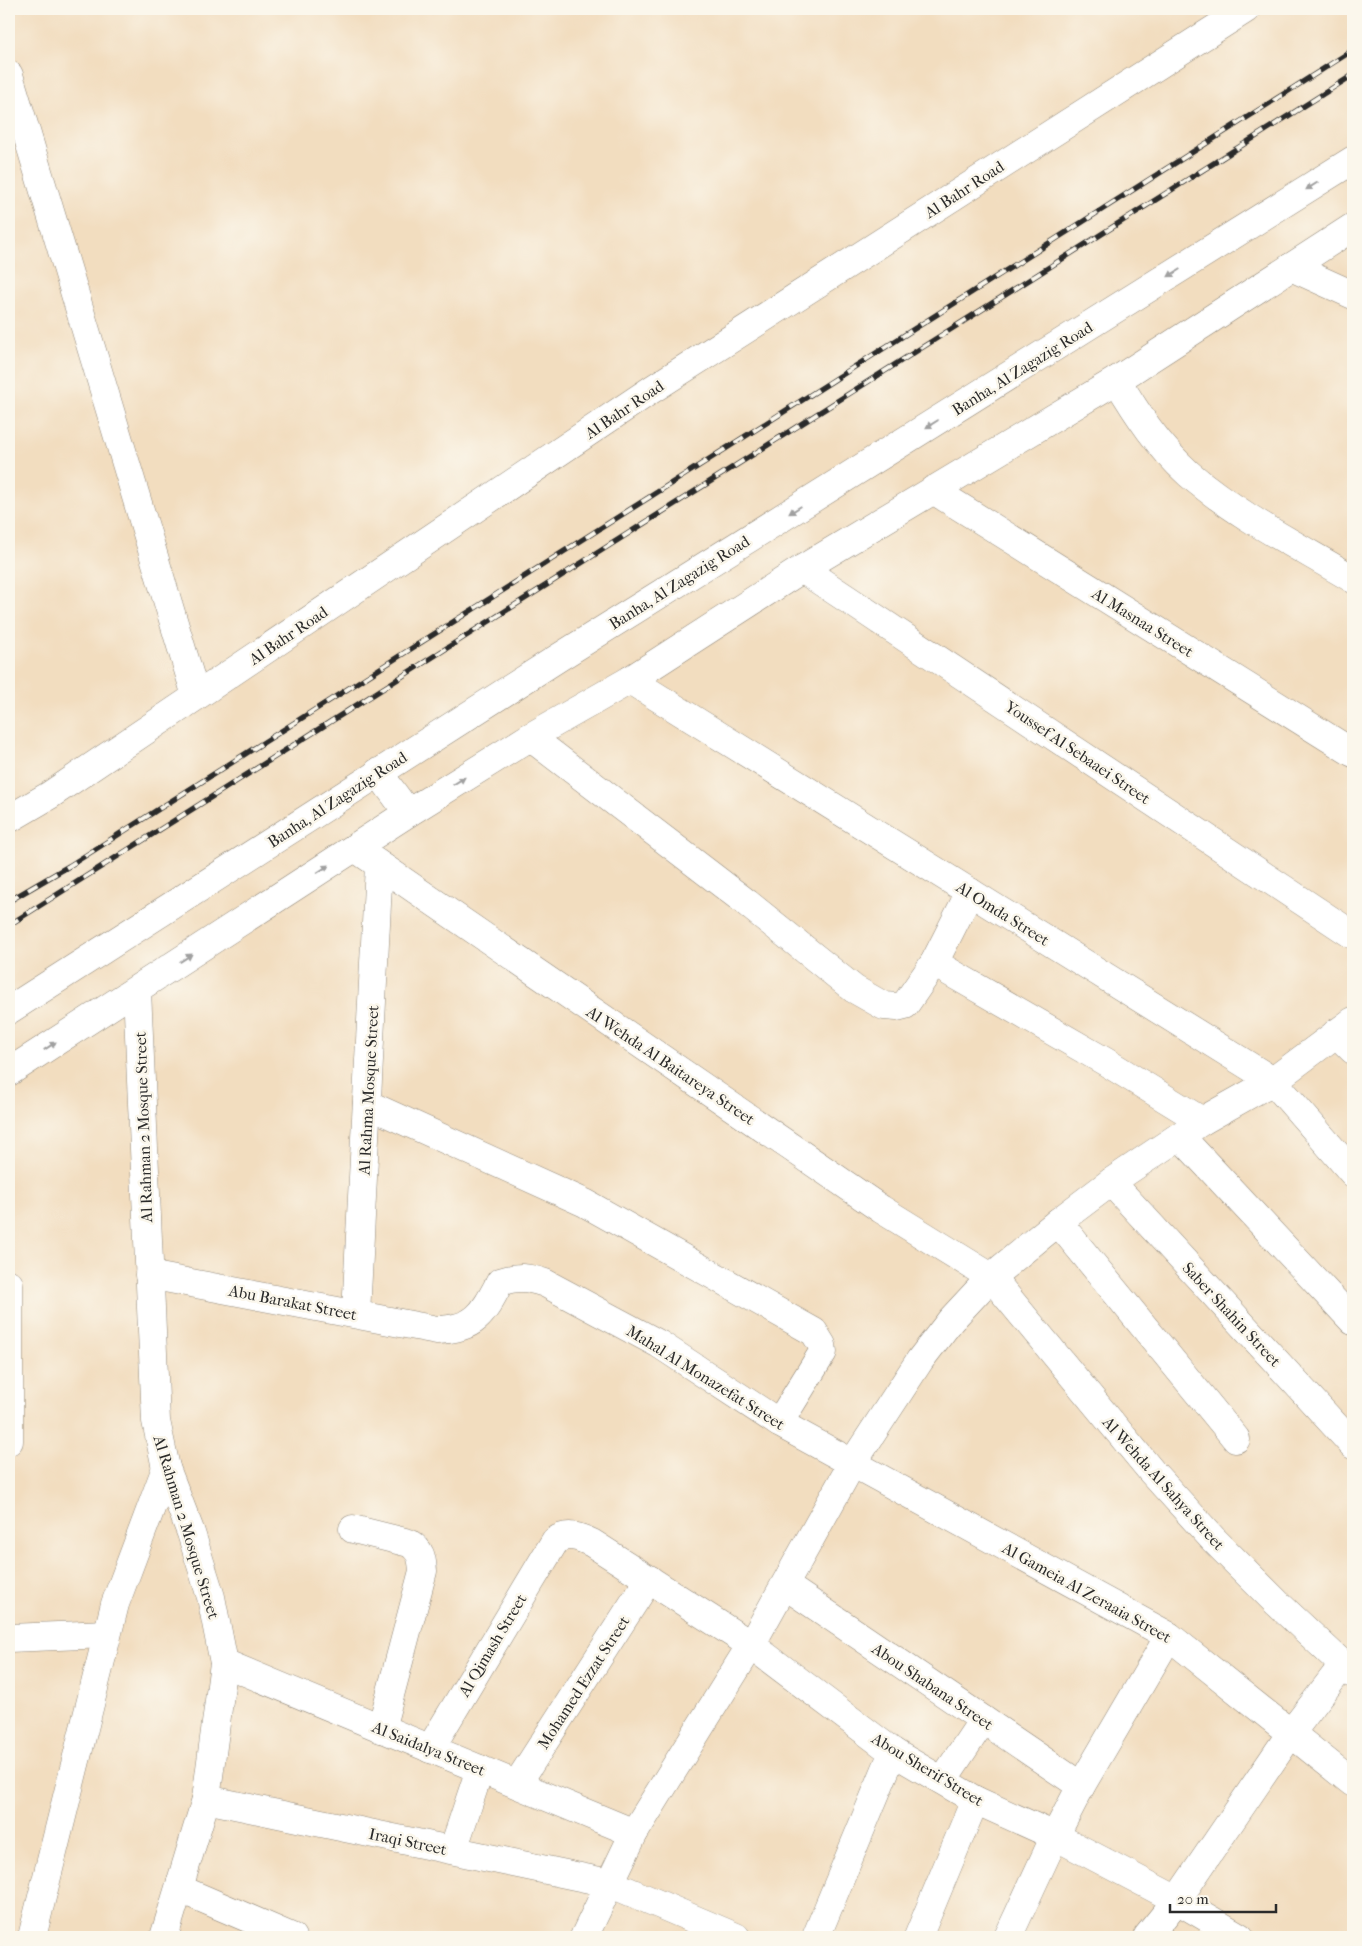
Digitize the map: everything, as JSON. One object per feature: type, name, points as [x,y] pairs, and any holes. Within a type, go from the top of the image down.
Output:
[{"type":"main road","name":"Al Bahr Road","points":[[9,819],[50,794],[651,390],[1246,9]]},
{"type":"main road","points":[[9,74],[196,696]]},
{"type":"main road","name":"Banha, Al Zagazig Road","points":[[9,1010],[378,772],[1353,160]]},
{"type":"main road","points":[[9,1072],[408,813],[530,737],[630,680],[802,569],[1117,380],[1353,227]]},
{"type":"main road","points":[[1290,267],[1353,295]]},
{"type":"main road","points":[[1117,380],[1137,414],[1188,473],[1219,498],[1353,578]]},
{"type":"main road","name":"Al Masnaa Street","points":[[933,490],[1353,753]]},
{"type":"main road","name":"Youssef Al Sebaaei Street","points":[[802,569],[1353,935]]},
{"type":"main road","name":"Al Omda Street","points":[[630,680],[1273,1081],[1353,1173]]},
{"type":"main road","points":[[530,737],[747,903],[854,989],[884,1006],[897,1008],[905,1004],[934,963],[970,892]]},
{"type":"main road","points":[[378,772],[408,813]]},
{"type":"main road","name":"Al Wehda Al Baitareya Street","points":[[355,848],[881,1209],[991,1277]]},
{"type":"main road","name":"Al Rahma Mosque Street","points":[[356,1314],[379,865]]},
{"type":"main road","points":[[934,963],[1106,1062],[1191,1129],[1353,1321]]},
{"type":"main road","name":"Al Rahman 2 Mosque Street","points":[[137,990],[148,1275],[156,1421],[166,1468],[191,1533],[211,1597],[224,1663],[206,1799],[164,1937]]},
{"type":"main road","points":[[584,1937],[634,1833],[786,1586],[852,1464],[920,1360],[951,1320],[991,1277],[1058,1222],[1111,1182],[1191,1129],[1347,1035]]},
{"type":"main road","points":[[367,1104],[585,1203],[814,1332],[822,1344],[823,1352],[779,1423]]},
{"type":"main road","name":"Saber Shahin Street","points":[[1111,1182],[1353,1445]]},
{"type":"main road","points":[[1058,1222],[1236,1439]]},
{"type":"main road","name":"Abu Barakat Street","points":[[148,1275],[437,1330]]},
{"type":"main road","name":"Mahal Al Monazefat Street","points":[[437,1330],[452,1330],[471,1322],[484,1312],[500,1282],[514,1277],[527,1277],[544,1283],[659,1344],[779,1423],[852,1464]]},
{"type":"main road","name":"Al Wehda Al Sahya Street","points":[[991,1277],[1146,1465],[1213,1539],[1277,1603],[1348,1669]]},
{"type":"main road","points":[[9,1284],[9,1440]]},
{"type":"main road","name":"Al Gameia Al Zeraaia Street","points":[[852,1464],[1169,1636],[1353,1783]]},
{"type":"main road","points":[[32,1937],[118,1595],[166,1468]]},
{"type":"main road","points":[[353,1529],[409,1543],[417,1548],[422,1558],[423,1571],[381,1729]]},
{"type":"main road","name":"Abou Sherif Street","points":[[555,1541],[569,1536],[592,1543],[751,1645],[893,1752],[975,1800],[1055,1836],[1177,1900],[1240,1937]]},
{"type":"main road","name":"Al Qimash Street","points":[[430,1749],[555,1541]]},
{"type":"main road","name":"Mohamed Ezzat Street","points":[[517,1784],[649,1579]]},
{"type":"main road","name":"Abou Shabana Street","points":[[786,1586],[1081,1786]]},
{"type":"main road","points":[[9,1638],[107,1634]]},
{"type":"main road","points":[[1008,1937],[1055,1836],[1081,1786],[1169,1636]]},
{"type":"main road","name":"Al Saidalya Street","points":[[224,1663],[634,1833]]},
{"type":"main road","points":[[1147,1937],[1177,1900],[1291,1733],[1348,1669]]},
{"type":"main road","points":[[943,1780],[983,1720]]},
{"type":"main road","points":[[816,1937],[893,1752]]},
{"type":"main road","points":[[453,1850],[480,1769]]},
{"type":"main road","name":"Iraqi Street","points":[[206,1799],[609,1883],[736,1937]]},
{"type":"main road","points":[[918,1937],[975,1800]]},
{"type":"main road","points":[[180,1889],[292,1937]]},
{"type":"railway","points":[[9,901],[69,866],[1353,50]]},
{"type":"railway","points":[[9,925],[1353,75]]}]
